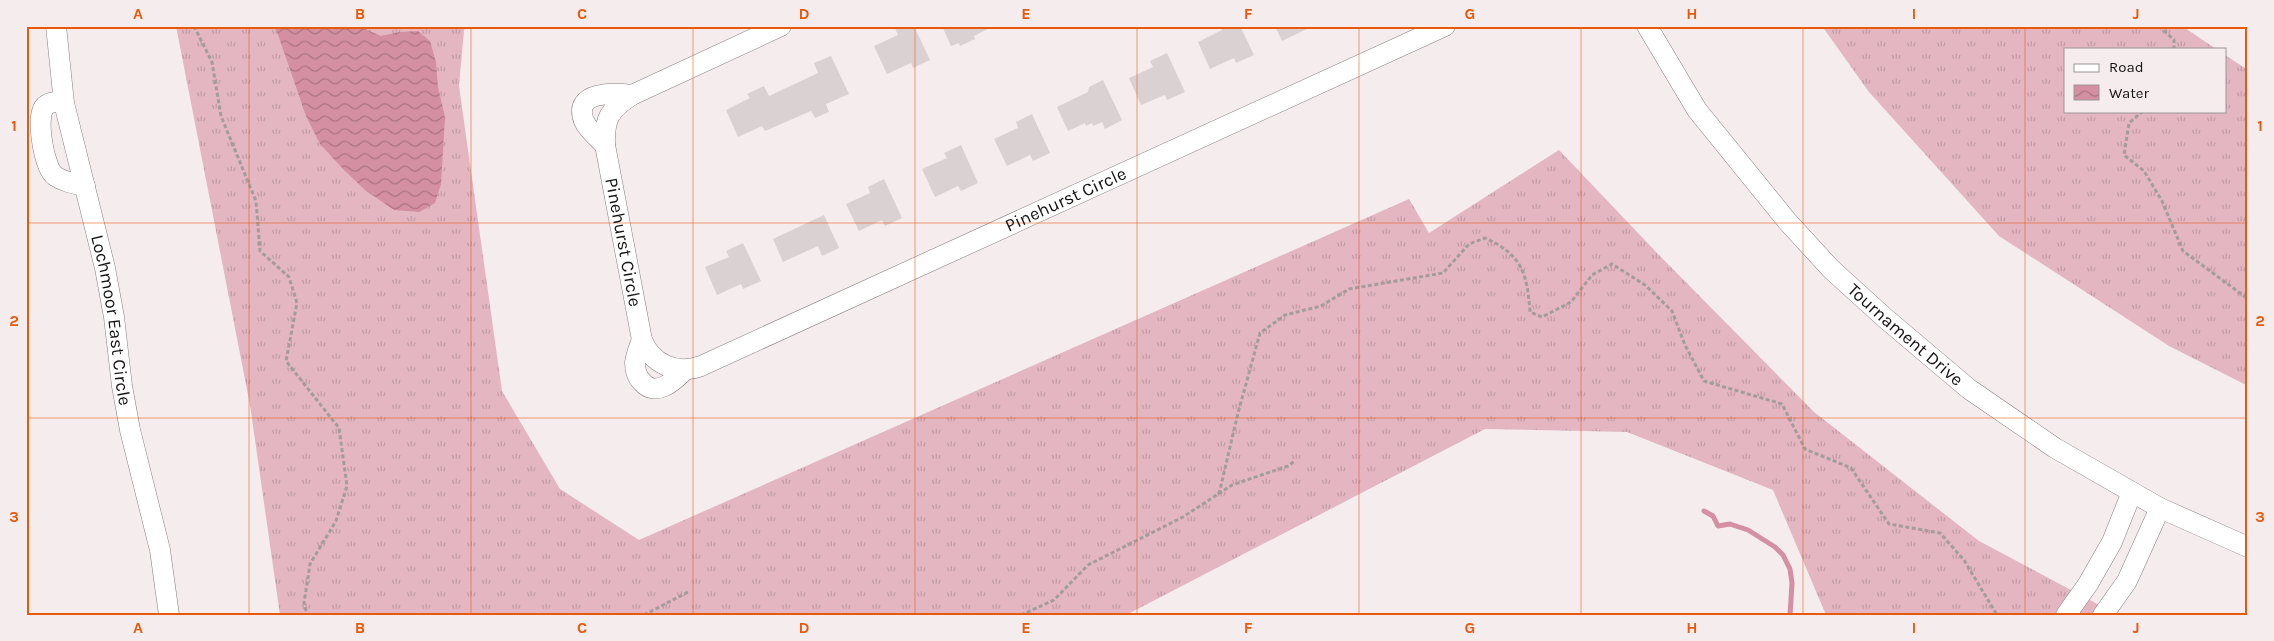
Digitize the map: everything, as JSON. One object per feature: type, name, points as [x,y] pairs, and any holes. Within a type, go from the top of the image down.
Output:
[{"type":"street","name":"Lochmoor East Circle","points":[[56,26],[64,102],[105,268],[114,317],[122,386],[130,430],[160,550],[168,615]]},
{"type":"street","name":"Pinehurst Circle","points":[[781,26],[632,95],[618,104],[609,115],[604,130],[604,145],[642,340],[650,356],[672,368],[685,370],[701,366],[1445,26]]},
{"type":"street","name":"Tournament Drive","points":[[1646,26],[1697,110],[1787,221],[1831,269],[1969,389],[2056,448],[2160,508],[2248,547]]},
{"type":"street","points":[[64,102],[54,102],[46,105],[41,112],[45,158],[49,169],[55,176],[64,181],[85,186]]},
{"type":"street","name":"Pinehurst Circle","points":[[642,340],[635,362],[636,370],[638,376],[648,387],[656,389],[664,387],[685,370]]},
{"type":"street","points":[[2066,615],[2088,584],[2112,542],[2132,492]]},
{"type":"street","points":[[2104,615],[2127,581],[2160,508]]},
{"type":"path","points":[[194,26],[212,62],[221,116],[256,201],[260,251],[289,278],[297,303],[286,361],[340,428],[347,486],[336,521],[310,564],[304,603],[307,615]]},
{"type":"path","points":[[2159,26],[2174,40],[2174,48]]},
{"type":"path","points":[[2142,112],[2129,123],[2124,155],[2144,171],[2162,201],[2183,251],[2248,299]]},
{"type":"path","points":[[1219,494],[1238,413],[1260,333],[1285,315],[1321,306],[1350,289],[1443,273],[1469,244],[1486,238],[1503,246],[1522,266],[1528,290],[1530,312],[1542,317],[1571,302],[1592,275],[1612,264],[1646,285],[1672,312],[1685,345],[1704,381],[1782,404],[1806,449],[1851,468],[1889,524],[1940,533],[1964,560],[1997,615]]},
{"type":"path","points":[[1021,615],[1054,600],[1088,565],[1183,517],[1232,485],[1288,466],[1295,461]]},
{"type":"path","points":[[644,615],[688,592]]},
{"type":"green space","points":[[176,26],[470,26],[464,30],[459,86],[502,391],[560,489],[639,540],[1409,199],[1429,233],[1559,150],[1658,254],[1814,412],[1979,541],[2118,615],[1826,615],[1773,490],[1627,432],[1485,429],[1126,615],[280,615],[250,405]]},
{"type":"green space","points":[[1822,26],[2182,26],[2215,48],[2064,48],[2064,112],[2226,112],[2226,56],[2248,70],[2248,386],[2169,346],[1999,236],[1869,92]]},
{"type":"water","points":[[275,26],[358,26],[381,36],[418,31],[430,41],[436,62],[438,87],[445,117],[441,184],[435,203],[419,212],[394,210],[365,190],[320,144],[306,116]]},
{"type":"building","points":[[894,26],[914,26],[930,60],[913,68],[911,63],[887,74],[874,46],[898,35]]},
{"type":"building","points":[[942,26],[994,26],[974,36],[975,39],[960,46],[959,43],[951,46]]},
{"type":"building","points":[[1220,26],[1240,26],[1254,55],[1236,63],[1234,58],[1210,69],[1198,42],[1222,30]]},
{"type":"building","points":[[1275,26],[1313,26],[1282,41]]},
{"type":"building","points":[[1167,53],[1185,92],[1167,100],[1165,95],[1141,105],[1129,78],[1153,67],[1150,61]]},
{"type":"building","points":[[831,56],[849,94],[826,104],[829,112],[815,118],[811,111],[765,131],[762,126],[738,137],[726,110],[750,98],[747,94],[764,86],[769,96],[818,73],[814,63]]},
{"type":"building","points":[[1103,80],[1122,120],[1105,129],[1102,122],[1093,126],[1092,123],[1086,126],[1085,123],[1068,131],[1057,107],[1088,92],[1089,87]]},
{"type":"building","points":[[1032,114],[1050,153],[1033,161],[1030,155],[1007,166],[994,139],[1018,128],[1016,122]]},
{"type":"building","points":[[961,145],[978,183],[961,191],[958,186],[935,197],[922,169],[947,158],[944,153]]},
{"type":"building","points":[[884,179],[902,218],[885,226],[882,220],[859,231],[846,204],[870,193],[868,187]]},
{"type":"building","points":[[824,215],[839,248],[822,256],[818,246],[783,262],[773,239]]},
{"type":"building","points":[[743,243],[761,281],[743,289],[741,284],[717,295],[705,267],[729,257],[726,251]]},
{"type":"waterway","points":[[1704,511],[1713,516],[1718,526],[1730,524],[1748,530],[1775,547],[1783,555],[1790,569],[1792,583],[1790,615]]}]
